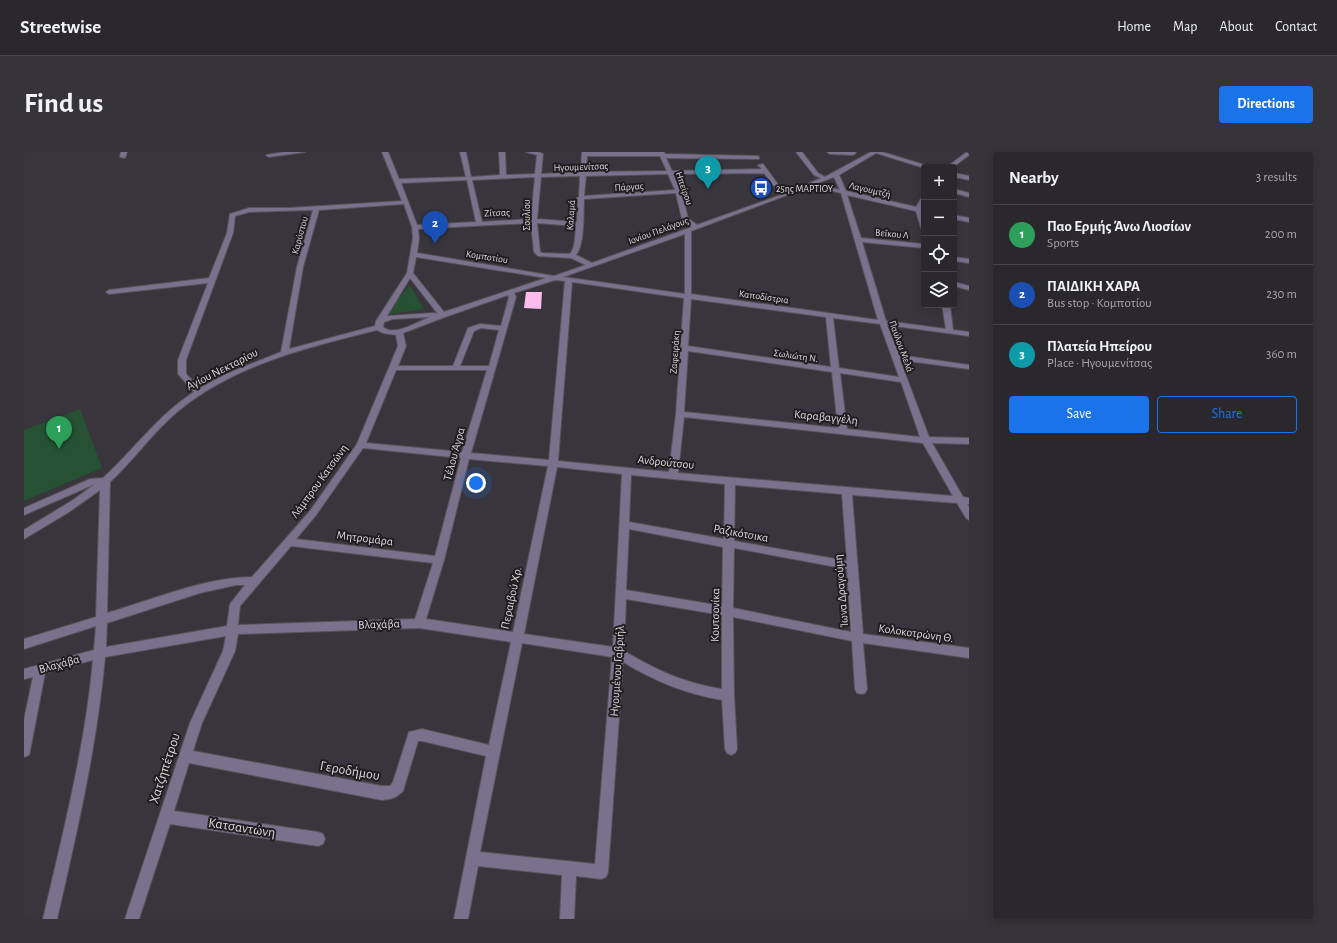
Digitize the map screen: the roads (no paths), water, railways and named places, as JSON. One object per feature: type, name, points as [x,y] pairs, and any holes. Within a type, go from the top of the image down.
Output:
[{"type":"street","points":[[269,154],[302,152]]},
{"type":"street","points":[[385,152],[415,227],[414,255],[410,274],[379,324],[386,332],[399,332],[442,315],[410,274]]},
{"type":"street","points":[[463,152],[479,223]]},
{"type":"street","points":[[502,152],[503,177]]},
{"type":"street","name":"Σουλίου","points":[[529,152],[540,154],[534,221],[537,252],[540,254],[572,256]]},
{"type":"street","points":[[753,152],[784,196]]},
{"type":"street","points":[[799,152],[816,174],[826,179]]},
{"type":"street","points":[[830,152],[852,152],[861,160]]},
{"type":"street","points":[[876,152],[921,166]]},
{"type":"street","name":"Ιονίου Πελάγους","points":[[442,315],[592,265],[784,196],[826,179],[876,152]]},
{"type":"street","points":[[585,153],[662,154],[757,158]]},
{"type":"street","name":"Καλαμά","points":[[572,256],[576,251],[585,153]]},
{"type":"street","points":[[954,164],[968,153]]},
{"type":"street","name":"Ηπείρου","points":[[662,154],[678,191],[686,219],[696,227]]},
{"type":"street","points":[[961,159],[969,160]]},
{"type":"street","name":"Ηγουμενίτσας","points":[[397,181],[583,174],[765,171]]},
{"type":"street","name":"Παύλου Μελά","points":[[836,174],[844,193],[883,323],[926,440],[965,501],[969,516]]},
{"type":"street","points":[[957,175],[969,178]]},
{"type":"street","name":"Λαγουμτζή","points":[[812,185],[921,210]]},
{"type":"street","name":"Πάργας","points":[[580,198],[678,191]]},
{"type":"street","points":[[957,192],[969,194]]},
{"type":"street","points":[[199,392],[182,374],[182,360],[192,329],[213,280],[230,233],[232,215],[249,210],[316,208],[406,202]]},
{"type":"street","name":"Καρύστου","points":[[284,354],[300,267],[316,208]]},
{"type":"street","points":[[957,218],[969,220]]},
{"type":"street","name":"Ζίτσας","points":[[415,227],[534,221],[579,224]]},
{"type":"street","name":"Ζαφειράκη","points":[[673,475],[680,414],[685,348],[688,296],[688,230]]},
{"type":"street","name":"Βεΐκου Λ","points":[[858,240],[921,246]]},
{"type":"street","name":"Κομποτίου","points":[[414,255],[556,277]]},
{"type":"street","points":[[572,256],[592,265]]},
{"type":"street","points":[[957,259],[969,261]]},
{"type":"street","name":"Καποδίστρια","points":[[556,277],[969,334]]},
{"type":"street","points":[[110,292],[213,280]]},
{"type":"street","name":"Περαιβού Χρ.","points":[[462,919],[472,858],[493,752],[553,463],[569,280]]},
{"type":"street","points":[[957,285],[969,288]]},
{"type":"street","name":"Τέλου Άγρα","points":[[419,623],[439,560],[466,454],[513,297],[510,293]]},
{"type":"street","points":[[946,308],[950,332]]},
{"type":"street","name":"Αγίου Νεκταρίου","points":[[24,535],[105,481],[166,416],[199,392],[254,364],[379,324],[392,317],[442,315]]},
{"type":"street","points":[[829,315],[843,431]]},
{"type":"street","points":[[456,367],[471,330],[480,326],[504,328]]},
{"type":"street","name":"Λάμπρου Κατσώνη","points":[[233,630],[232,615],[235,604],[313,513],[361,445],[402,346],[402,340],[399,332]]},
{"type":"street","name":"Σωλιώτη Ν.","points":[[685,348],[904,380]]},
{"type":"street","points":[[896,357],[969,367]]},
{"type":"street","points":[[392,368],[492,368]]},
{"type":"street","name":"Καραβαγγέλη","points":[[680,414],[926,440],[969,441]]},
{"type":"street","name":"Ανδρούτσου","points":[[361,445],[466,454],[730,481],[965,501]]},
{"type":"street","name":"Ηγουμένου Γαβριήλ","points":[[570,868],[601,872],[622,594],[627,470]]},
{"type":"street","points":[[24,512],[92,481],[105,481],[100,653],[86,758],[50,919]]},
{"type":"street","name":"Κουτσονίκα","points":[[730,481],[730,544],[727,611],[728,695],[731,749]]},
{"type":"street","name":"Ίωνα Δραγούμη","points":[[847,490],[859,638],[861,689]]},
{"type":"street","name":"Ραζικότσικα","points":[[625,525],[852,566]]},
{"type":"street","name":"Μητρομάρα","points":[[289,542],[439,560]]},
{"type":"street","points":[[24,644],[200,589],[236,581],[255,581]]},
{"type":"street","name":"Κολοκοτρώνη Θ.","points":[[622,594],[727,611],[859,638],[969,653]]},
{"type":"street","name":"Βλαχάβα","points":[[24,674],[100,653],[233,630],[419,623],[618,653],[648,671],[676,683],[700,691],[728,695]]},
{"type":"street","name":"Χατζηπέτρου","points":[[132,919],[196,723],[229,651],[233,630]]},
{"type":"street","points":[[24,751],[40,670]]},
{"type":"street","name":"Γεροδήμου","points":[[185,756],[382,793],[393,792],[398,786],[413,736],[422,735],[493,752]]},
{"type":"street","name":"Κατσαντώνη","points":[[165,816],[318,839]]},
{"type":"street","points":[[472,858],[570,868],[567,919]]},
{"type":"place","name":"25ης ΜΑΡΤΙΟΥ","points":[[761,188]]},
{"type":"place","name":"Πλατεία Ηπείρου","points":[[708,189]]},
{"type":"place","name":"ΠΑΙΔΙΚΗ ΧΑΡΑ","points":[[435,244]]},
{"type":"place","name":"Παο Ερμής Άνω Λιοσίων","points":[[59,449]]}]
